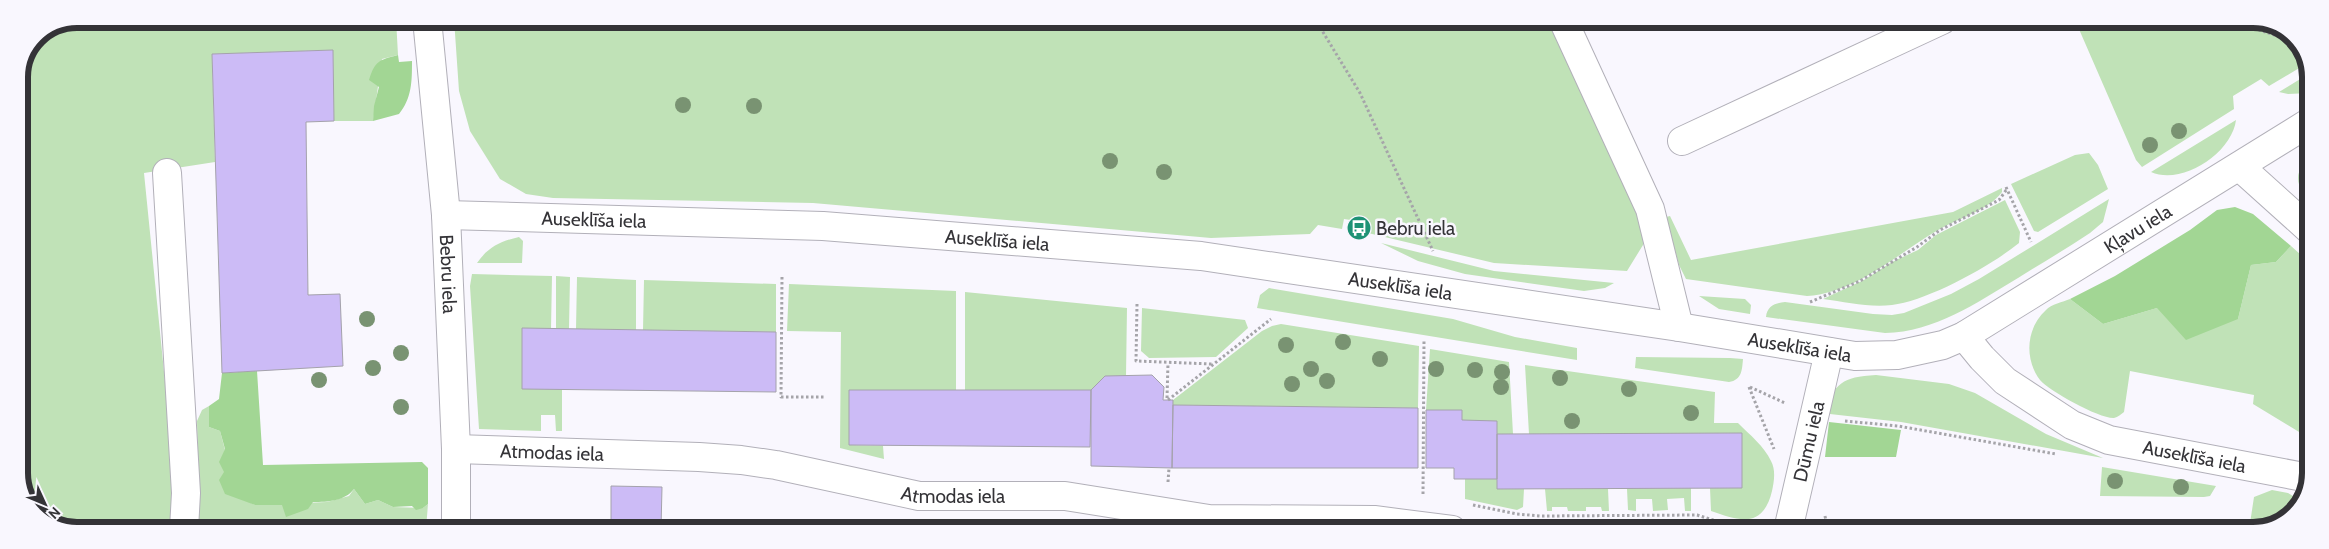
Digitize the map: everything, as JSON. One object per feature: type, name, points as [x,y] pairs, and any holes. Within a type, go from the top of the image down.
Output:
[{"type":"street","name":"Bebru iela","points":[[428,28],[446,215],[456,449],[456,522]]},
{"type":"street","points":[[1567,28],[1650,208],[1679,327]]},
{"type":"street","points":[[1682,141],[1925,28]]},
{"type":"street","name":"Kļavu iela","points":[[1964,336],[2301,128]]},
{"type":"street","points":[[2240,166],[2301,222]]},
{"type":"street","points":[[167,173],[186,493],[184,522]]},
{"type":"street","name":"Auseklīša iela","points":[[446,215],[823,226],[1201,256],[1679,327],[1828,352],[1870,356],[1897,355],[1943,345],[1964,336],[1982,358],[2005,380],[2042,407],[2072,425],[2110,440],[2302,477]]},
{"type":"street","name":"Dūmu iela","points":[[1790,522],[1828,352]]},
{"type":"street","name":"Atmodas iela","points":[[456,449],[741,460],[776,465],[919,496],[1065,496],[1209,519],[1374,520],[1390,522]]},
{"type":"path","points":[[1320,28],[1360,94],[1433,251]]},
{"type":"path","points":[[2254,28],[2282,37]]},
{"type":"path","points":[[1810,302],[1860,280],[1917,247],[1940,230],[2000,200],[2006,188],[2030,242]]},
{"type":"path","points":[[782,278],[781,397],[824,397]]},
{"type":"path","points":[[1137,304],[1136,361],[1212,364]]},
{"type":"path","points":[[1168,363],[1168,399],[1270,319]]},
{"type":"path","points":[[1418,494],[1423,495],[1424,340]]},
{"type":"path","points":[[1774,451],[1749,387],[1813,417],[1898,426],[2061,455]]},
{"type":"path","points":[[1467,504],[1517,514],[1540,516],[1697,515],[1719,522]]},
{"type":"path","points":[[1752,522],[1763,517]]},
{"type":"green space","points":[[67,28],[396,28],[398,55],[382,59],[373,121],[334,121],[333,50],[212,54],[215,162],[144,173],[176,491],[173,522],[77,522],[67,521],[52,515],[40,505],[31,491],[28,482],[28,67],[31,58],[36,49],[49,36]]},
{"type":"green space","points":[[455,28],[1559,28],[1638,195],[1645,234],[1643,245],[1627,271],[1494,263],[1368,233],[1369,223],[1344,219],[1342,229],[1318,225],[1310,234],[1211,238],[813,203],[553,198],[526,194],[500,179],[470,131],[459,91]]},
{"type":"green space","points":[[2078,28],[2262,28],[2277,34],[2293,49],[2301,67],[2269,86],[2261,79],[2233,96],[2234,109],[2142,167],[2136,160]]},
{"type":"green space","points":[[398,55],[399,62],[412,61],[411,82],[407,102],[399,114],[373,121],[374,106],[379,87],[369,80],[371,74],[379,62]]},
{"type":"green space","points":[[2301,79],[2301,93],[2279,92]]},
{"type":"green space","points":[[2236,120],[2225,144],[2216,155],[2204,164],[2177,174],[2163,175],[2151,172]]},
{"type":"green space","points":[[2089,153],[2098,165],[2108,189],[2038,232],[2034,231],[2011,184],[2075,155]]},
{"type":"green space","points":[[2301,166],[2301,192],[2298,179]]},
{"type":"green space","points":[[2002,188],[2002,192],[1990,204],[1940,229],[1860,280],[1843,288],[1807,296],[1686,279],[1679,265],[1666,217],[1670,216],[1691,260],[1953,212]]},
{"type":"green space","points":[[2109,199],[2103,222],[2090,233],[1971,306],[1921,328],[1885,333],[1766,317],[1768,310],[1772,306],[1785,302],[1873,314],[1892,315],[1904,313],[1951,294],[1979,279]]},
{"type":"green space","points":[[2005,200],[2020,232],[2019,243],[1976,272],[1923,297],[1892,305],[1867,305],[1823,299],[1864,280],[1892,262],[1918,250],[1936,235]]},
{"type":"green space","points":[[2235,207],[2253,214],[2291,246],[2276,262],[2251,265],[2238,319],[2186,340],[2157,308],[2103,324],[2070,299],[2115,276],[2190,230],[2217,210]]},
{"type":"green space","points":[[519,237],[523,241],[522,263],[477,263],[495,245]]},
{"type":"green space","points":[[1381,243],[1494,271],[1614,283],[1605,288],[1584,291],[1465,274],[1418,261]]},
{"type":"green space","points":[[2291,246],[2301,255],[2302,434],[2253,404],[2254,395],[2130,371],[2124,412],[2114,418],[2107,417],[2087,409],[2045,385],[2040,380],[2031,363],[2030,344],[2034,326],[2046,310],[2057,303],[2070,299],[2103,324],[2157,308],[2238,319],[2251,265],[2276,262]]},
{"type":"green space","points":[[472,274],[552,276],[551,329],[522,329],[522,389],[562,389],[562,431],[556,431],[555,415],[541,415],[541,431],[479,429],[470,286]]},
{"type":"green space","points":[[556,276],[570,277],[569,329],[556,329]]},
{"type":"green space","points":[[577,277],[636,280],[636,330],[576,329]]},
{"type":"green space","points":[[644,280],[776,284],[776,332],[643,330]]},
{"type":"green space","points":[[789,284],[956,291],[956,390],[849,390],[849,445],[883,446],[884,459],[840,448],[841,332],[787,331]]},
{"type":"green space","points":[[1269,288],[1453,319],[1515,337],[1577,348],[1577,360],[1257,308],[1260,295]]},
{"type":"green space","points":[[965,292],[1127,308],[1126,376],[1105,376],[1091,390],[965,390]]},
{"type":"green space","points":[[1699,296],[1745,299],[1751,305],[1750,314],[1719,309]]},
{"type":"green space","points":[[1142,308],[1245,320],[1248,328],[1216,357],[1149,358],[1141,351]]},
{"type":"green space","points":[[1281,324],[1419,346],[1418,408],[1173,405],[1173,400],[1262,331]]},
{"type":"green space","points":[[1430,349],[1509,362],[1513,434],[1497,434],[1462,420],[1462,410],[1426,410]]},
{"type":"green space","points":[[1636,357],[1743,359],[1742,371],[1739,377],[1729,382],[1635,368]]},
{"type":"green space","points":[[1525,365],[1715,392],[1714,423],[1738,423],[1761,446],[1774,468],[1772,491],[1763,512],[1756,517],[1740,519],[1711,511],[1710,488],[1742,488],[1742,433],[1529,434]]},
{"type":"green space","points":[[257,371],[263,465],[422,462],[428,468],[428,504],[416,510],[412,506],[393,507],[378,500],[365,504],[354,489],[341,498],[313,502],[308,509],[286,517],[282,505],[255,505],[225,494],[219,480],[224,472],[219,462],[225,449],[220,431],[209,427],[209,406],[219,399],[222,373]]},
{"type":"green space","points":[[1876,375],[1949,384],[1975,393],[2046,434],[2103,458],[1901,422],[1821,413],[1831,395],[1841,384],[1847,380]]},
{"type":"green space","points":[[209,406],[209,427],[220,431],[225,450],[220,462],[243,499],[255,505],[327,502],[349,496],[354,489],[365,504],[378,500],[393,507],[423,508],[428,504],[427,522],[197,522],[199,513],[197,421],[202,410]]},
{"type":"green space","points":[[1829,422],[1901,430],[1896,457],[1825,457]]},
{"type":"green space","points":[[2102,467],[2216,486],[2210,496],[2204,497],[2100,496]]},
{"type":"green space","points":[[1465,479],[1497,479],[1497,489],[1524,489],[1523,507],[1517,510],[1465,499]]},
{"type":"green space","points":[[1691,488],[1691,511],[1685,511],[1684,498],[1667,499],[1668,510],[1653,511],[1652,499],[1636,499],[1636,511],[1628,510],[1627,489]]},
{"type":"green space","points":[[1545,489],[1608,489],[1609,511],[1602,511],[1601,507],[1586,507],[1586,511],[1568,511],[1567,507],[1552,507],[1552,511],[1547,511]]},
{"type":"green space","points":[[2272,490],[2288,493],[2294,499],[2277,515],[2262,521],[2250,522],[2254,497]]},
{"type":"building","points":[[333,50],[334,121],[306,122],[308,295],[340,294],[343,366],[222,373],[212,54]]},
{"type":"building","points":[[522,328],[776,332],[776,392],[522,389]]},
{"type":"building","points":[[1152,375],[1164,387],[1163,400],[1173,400],[1172,468],[1091,466],[1091,390],[1105,376]]},
{"type":"building","points":[[849,390],[1091,390],[1090,447],[849,445]]},
{"type":"building","points":[[1173,405],[1418,408],[1418,468],[1172,468]]},
{"type":"building","points":[[1426,410],[1462,410],[1462,420],[1497,421],[1497,479],[1454,479],[1454,468],[1426,468]]},
{"type":"building","points":[[1742,433],[1742,488],[1497,489],[1497,434]]},
{"type":"building","points":[[611,486],[662,487],[661,522],[611,522]]},
{"type":"place","name":"Bebru iela","points":[[1359,228]]}]
